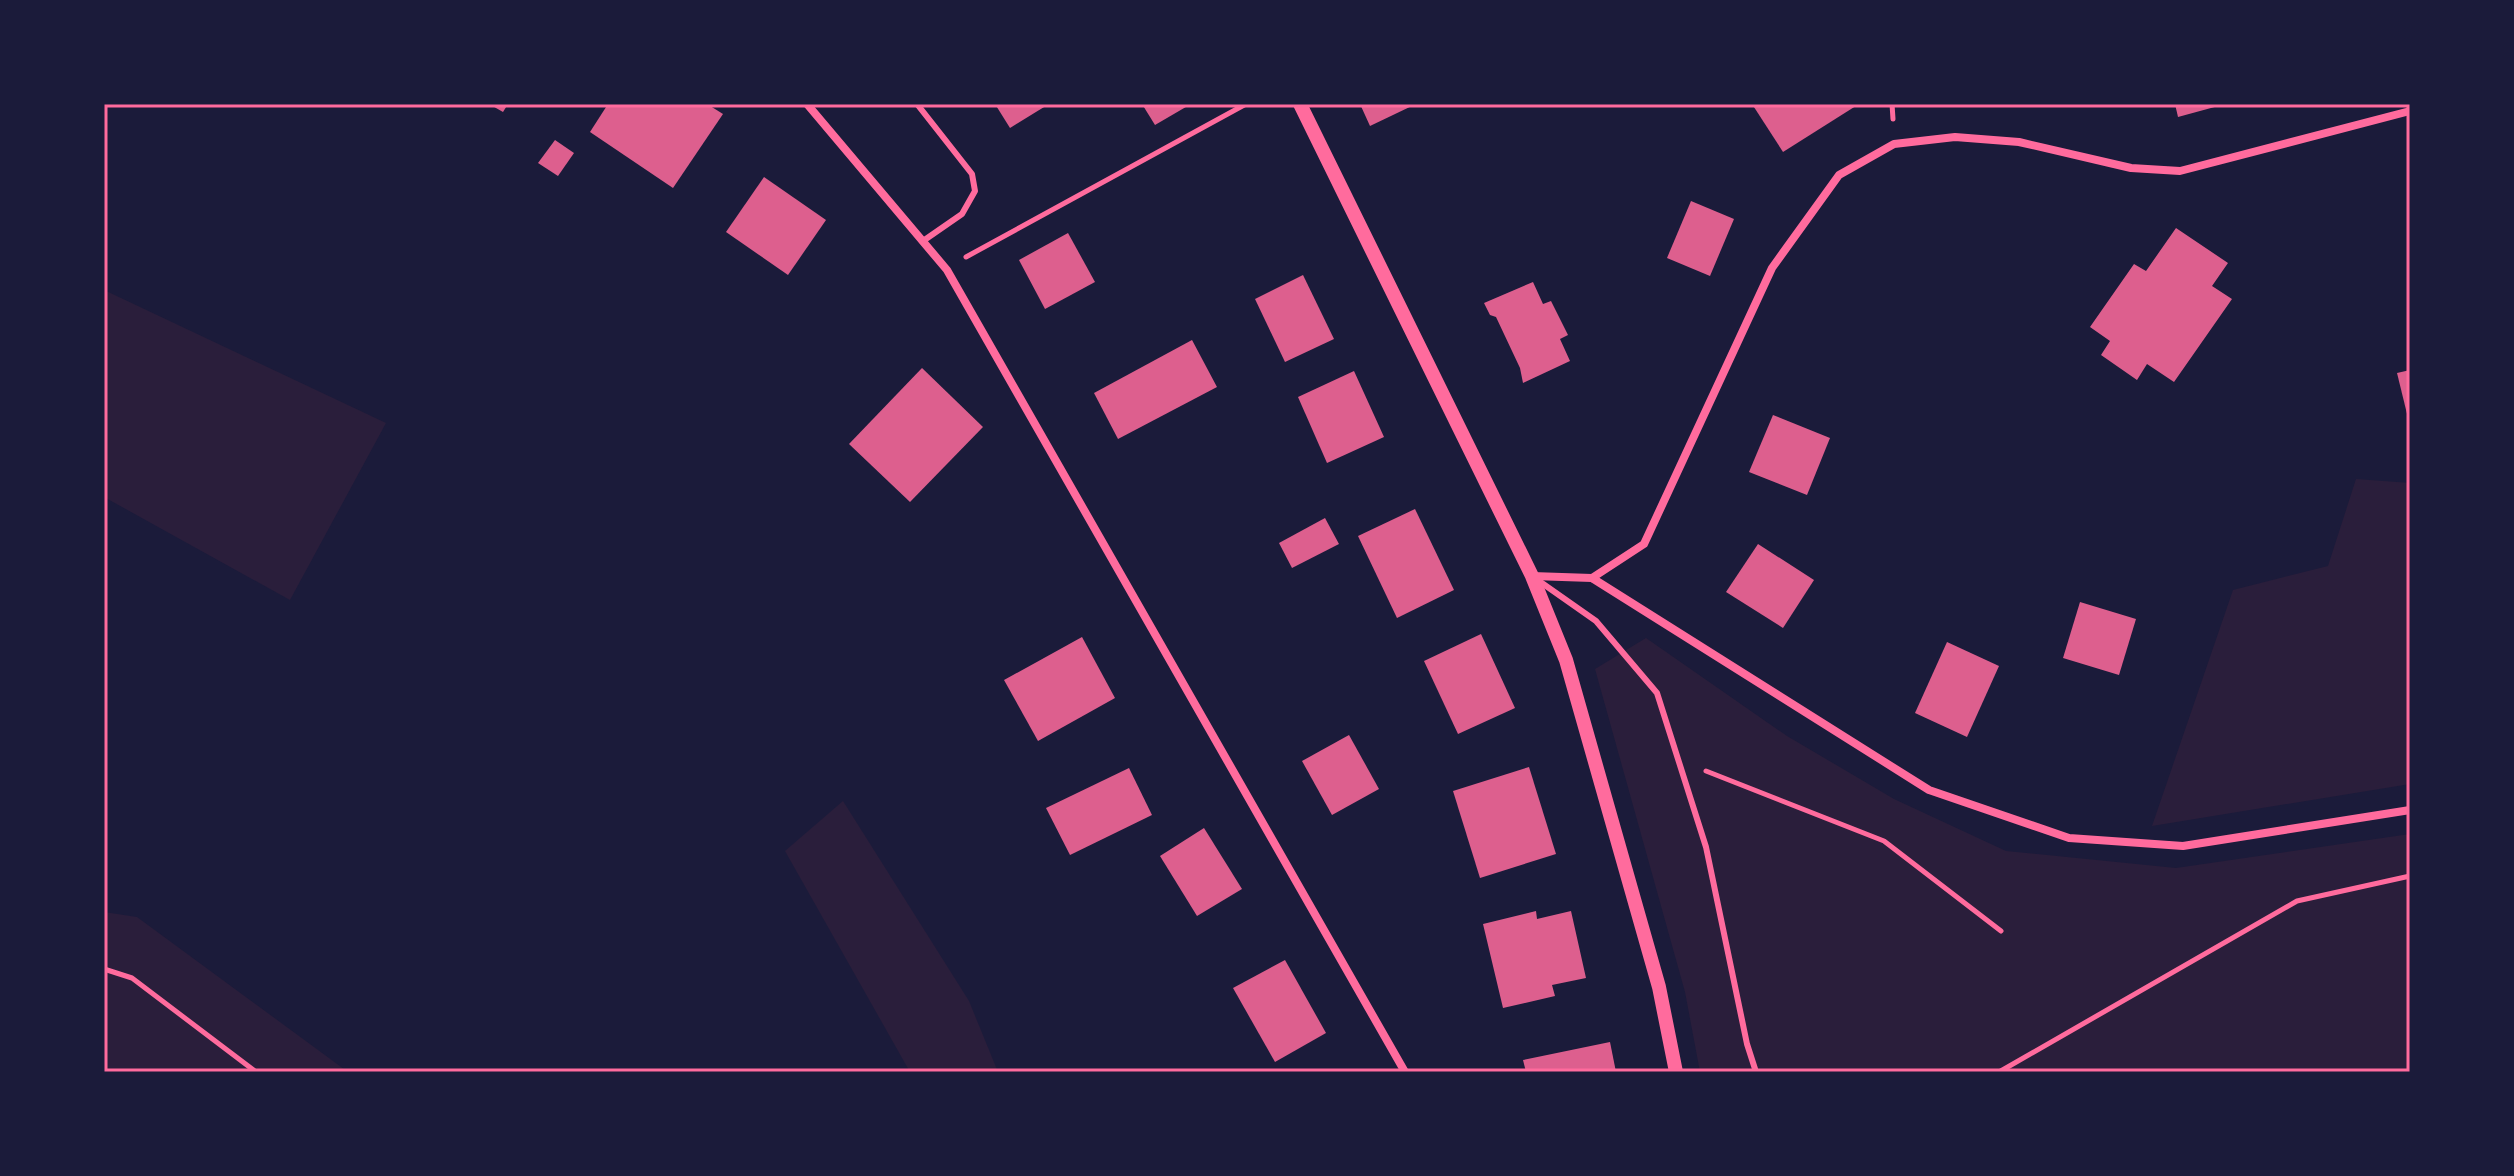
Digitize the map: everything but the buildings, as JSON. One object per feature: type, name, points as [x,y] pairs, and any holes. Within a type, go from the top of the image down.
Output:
[{"type":"street","points":[[807,104],[947,270],[1405,1072]]},
{"type":"street","points":[[1300,104],[1532,576],[1566,660],[1659,987],[1676,1072]]},
{"type":"street","points":[[1592,578],[1644,544],[1772,268],[1839,175],[1853,167],[1894,144],[1955,137],[2019,142],[2131,168],[2180,171],[2410,111]]},
{"type":"street","points":[[1532,576],[1592,578],[1929,790],[2069,838],[2183,846],[2410,810]]},
{"type":"lane","points":[[917,104],[972,174],[975,191],[962,214],[923,241]]},
{"type":"lane","points":[[1532,576],[1596,621],[1657,693],[1706,847],[1747,1044],[1756,1072]]},
{"type":"path","points":[[947,270],[1246,104]]},
{"type":"path","points":[[1678,760],[1884,841],[2001,931]]},
{"type":"path","points":[[1999,1072],[2297,901],[2410,876]]},
{"type":"path","points":[[104,969],[132,978],[256,1072]]},
{"type":"shaded area","points":[[104,290],[386,423],[290,600],[104,497]]},
{"type":"shaded area","points":[[2356,479],[2410,483],[2410,784],[2152,826],[2233,590],[2328,566]]},
{"type":"shaded area","points":[[1646,638],[1787,736],[1894,799],[2006,851],[2176,868],[2410,834],[2410,1072],[1700,1072],[1685,992],[1595,669]]},
{"type":"shaded area","points":[[843,801],[969,1001],[998,1072],[910,1072],[785,851]]},
{"type":"shaded area","points":[[104,912],[137,917],[348,1072],[104,1072]]}]
